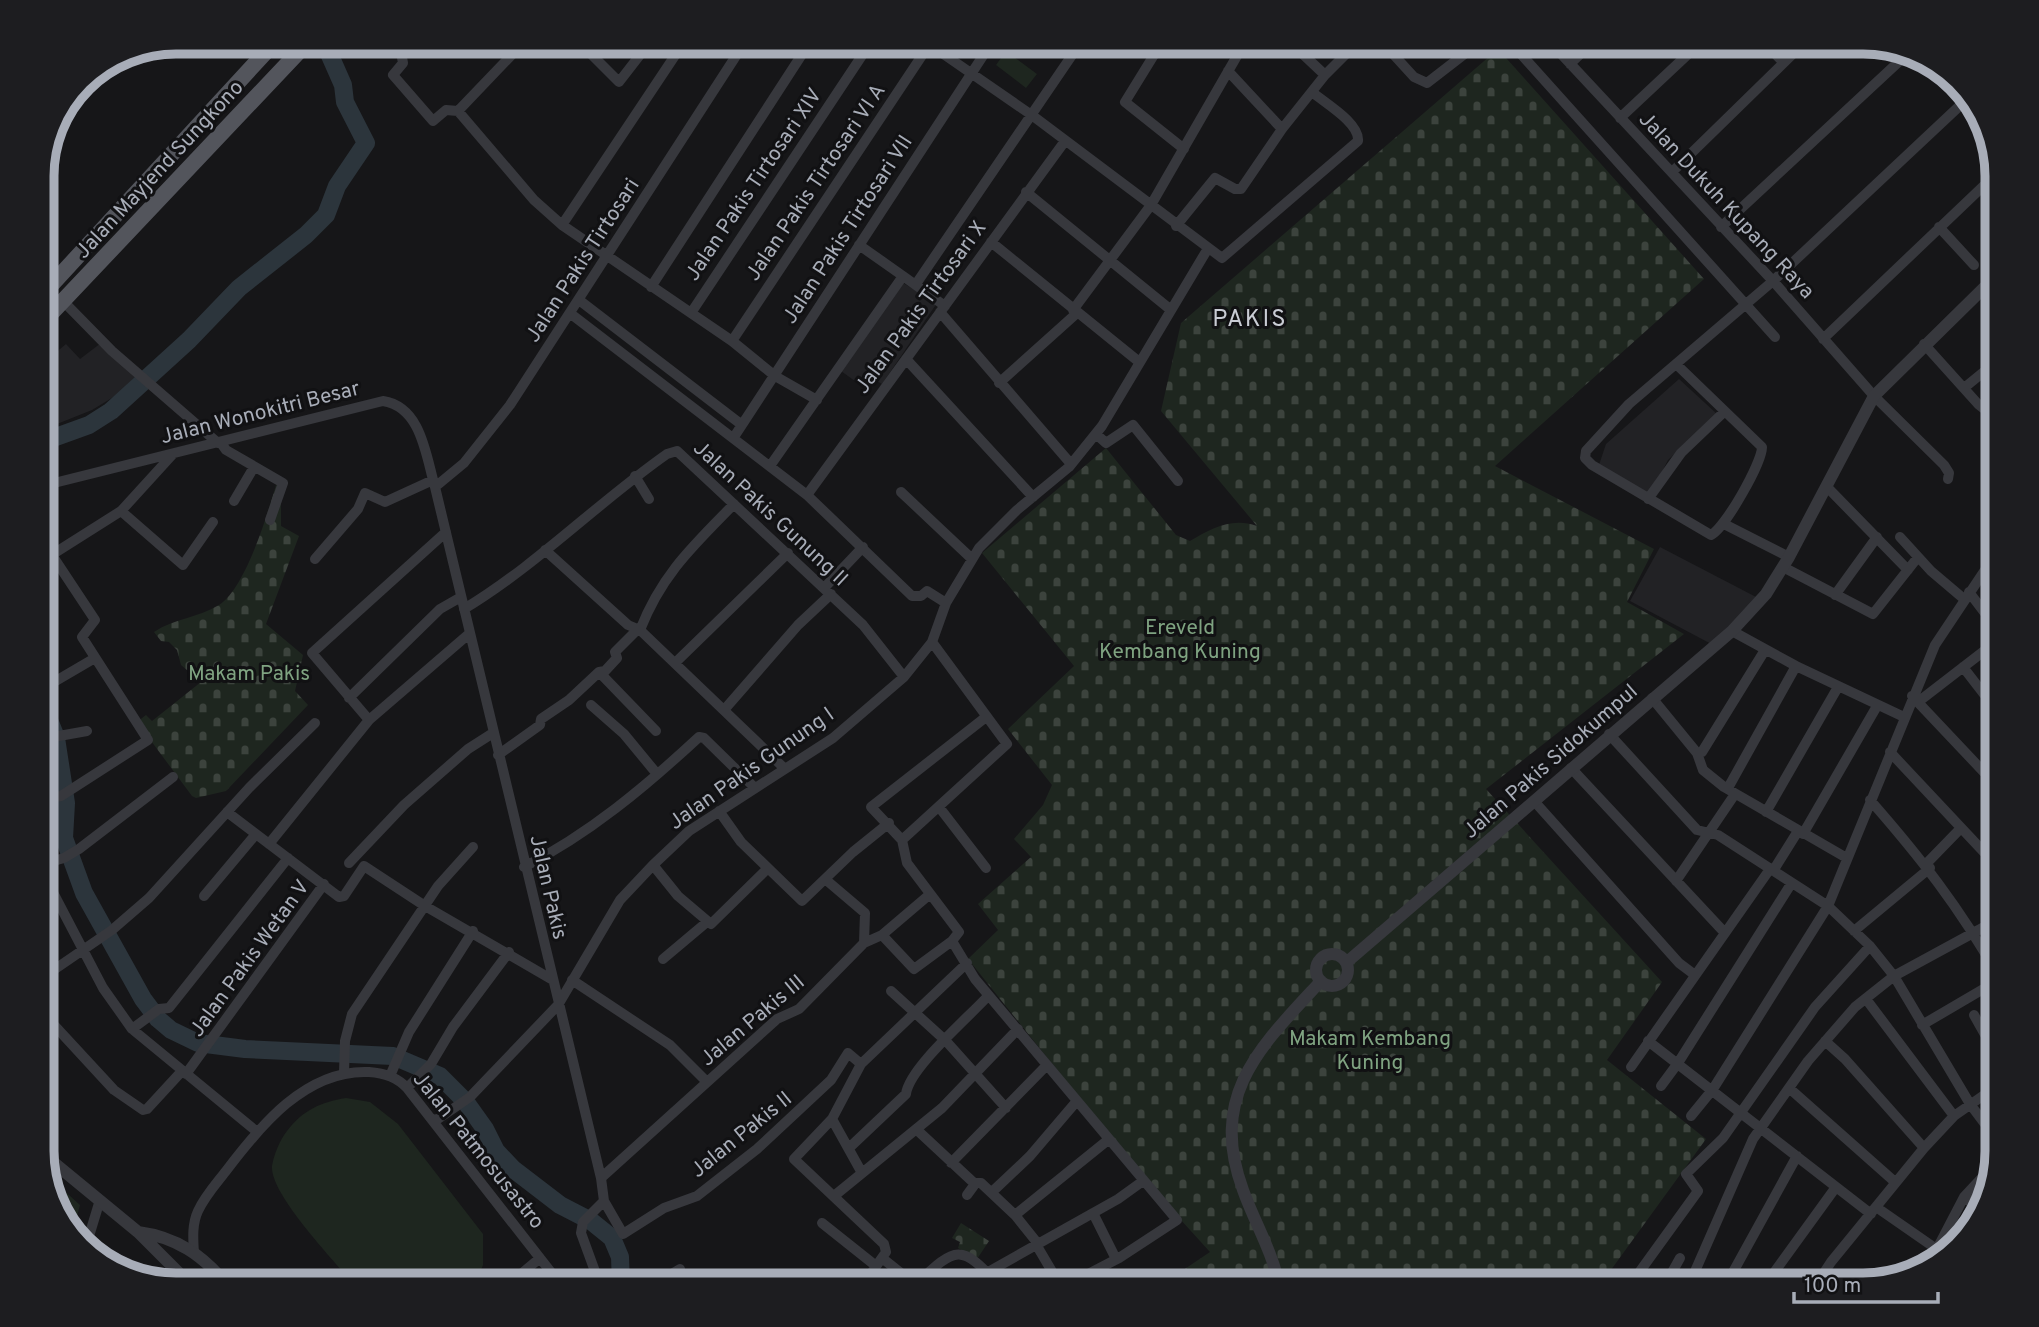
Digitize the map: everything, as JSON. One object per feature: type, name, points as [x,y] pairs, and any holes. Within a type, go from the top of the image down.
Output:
[{"type":"main road","name":"Jalan Mayjend Sungkono","points":[[55,281],[264,54]]},
{"type":"main road","points":[[272,54],[271,59],[278,65],[287,64]]},
{"type":"main road","name":"Jalan Mayjend Sungkono","points":[[55,309],[297,54]]},
{"type":"main road","points":[[253,66],[264,66],[269,70],[270,82]]},
{"type":"street","points":[[401,54],[403,63],[393,75],[432,121],[446,110],[458,111],[534,200],[562,225],[732,341],[775,376],[817,400]]},
{"type":"street","points":[[458,111],[513,54]]},
{"type":"street","points":[[591,54],[620,82],[641,54]]},
{"type":"street","points":[[562,225],[676,54]]},
{"type":"street","name":"Jalan Pakis Tirtosari","points":[[315,559],[358,509],[365,493],[385,502],[434,484],[464,463],[510,405],[571,314],[737,54]]},
{"type":"street","points":[[651,287],[802,54]]},
{"type":"street","name":"Jalan Pakis Tirtosari XIV","points":[[691,313],[863,54]]},
{"type":"street","name":"Jalan Pakis Tirtosari VI A","points":[[732,341],[921,54]]},
{"type":"street","points":[[944,54],[1032,116],[1207,250],[1223,258],[1358,141],[1358,134],[1351,125],[1312,92]]},
{"type":"street","name":"Jalan Pakis Tirtosari VII","points":[[734,437],[984,54]]},
{"type":"street","points":[[916,284],[1073,54]]},
{"type":"street","points":[[1155,54],[1125,102],[1184,149]]},
{"type":"street","points":[[999,383],[1075,311],[1151,205],[1238,54]]},
{"type":"street","points":[[1303,54],[1325,75]]},
{"type":"street","points":[[1176,226],[1215,178],[1235,189],[1241,188],[1282,129],[1325,75],[1346,54]]},
{"type":"street","points":[[1393,54],[1414,78],[1427,83],[1464,54]]},
{"type":"street","points":[[1521,54],[1775,337]]},
{"type":"street","name":"Jalan Dukuh Kupang Raya","points":[[1561,54],[1773,281],[1874,396],[1944,466],[1949,473],[1948,478]]},
{"type":"street","points":[[1570,64],[1580,54]]},
{"type":"street","points":[[1620,118],[1688,54]]},
{"type":"street","points":[[1775,54],[1783,62]]},
{"type":"street","points":[[1672,172],[1792,54]]},
{"type":"street","points":[[1721,227],[1900,60]]},
{"type":"street","points":[[1228,71],[1282,129]]},
{"type":"street","points":[[1676,364],[1762,450],[1758,464],[1724,524],[1714,534],[1707,534],[1592,465],[1585,454],[1594,440],[1629,404],[1773,281],[1961,105]]},
{"type":"street","name":"Jalan Pakis Tirtosari X","points":[[807,495],[1065,141]]},
{"type":"street","points":[[1823,339],[1985,184]]},
{"type":"street","points":[[1026,192],[1171,310]]},
{"type":"street","points":[[1939,228],[1974,265]]},
{"type":"street","points":[[991,242],[1138,361]]},
{"type":"street","points":[[859,245],[916,284],[942,309],[999,383],[1072,464]]},
{"type":"street","name":"Jalan Pakis Gunung I","points":[[432,1120],[438,1119],[467,1100],[558,1004],[620,900],[689,831],[783,767],[833,738],[904,677],[932,642],[946,603],[971,558],[1033,497],[1072,464],[1096,434],[1207,250]]},
{"type":"street","points":[[771,466],[903,276]]},
{"type":"street","name":"Jalan Pakis Sidokumpul","points":[[1347,962],[1732,631],[1772,584],[1786,562],[1828,488],[1874,396],[1985,286]]},
{"type":"street","points":[[579,300],[742,425]]},
{"type":"street","points":[[63,301],[226,450],[283,483],[270,520]]},
{"type":"street","points":[[571,314],[807,495],[912,596],[921,596],[927,591],[946,603]]},
{"type":"street","points":[[1924,344],[1985,408]]},
{"type":"street","points":[[906,359],[1033,497]]},
{"type":"street","points":[[1964,388],[1985,371]]},
{"type":"street","name":"Jalan Wonokitri Besar","points":[[55,483],[389,402],[418,428],[434,484]]},
{"type":"street","points":[[1648,499],[1681,453],[1724,412]]},
{"type":"street","points":[[1096,434],[1106,443],[1133,425],[1178,481]]},
{"type":"street","name":"Jalan Pakis Gunung II","points":[[464,609],[510,581],[635,477],[667,454],[677,451],[863,625],[904,677]]},
{"type":"street","points":[[55,553],[121,511],[173,454]]},
{"type":"street","points":[[234,501],[254,467]]},
{"type":"street","points":[[635,477],[649,499]]},
{"type":"street","name":"Jalan Pakis","points":[[434,484],[524,867],[601,1178],[604,1201]]},
{"type":"street","points":[[1828,488],[1908,570]]},
{"type":"street","points":[[901,492],[971,558]]},
{"type":"street","points":[[498,755],[540,725],[541,719],[569,700],[617,659],[615,652],[639,629],[659,587],[734,504]]},
{"type":"street","points":[[121,511],[183,565],[213,522]]},
{"type":"street","points":[[1724,524],[1835,595],[1873,614],[1917,558]]},
{"type":"street","points":[[369,720],[312,653],[446,532]]},
{"type":"street","points":[[1835,595],[1877,537]]},
{"type":"street","points":[[1900,537],[1917,558],[1966,596],[1985,616]]},
{"type":"street","points":[[724,710],[863,547]]},
{"type":"street","points":[[545,550],[628,625],[639,629],[783,767]]},
{"type":"street","points":[[675,663],[788,553]]},
{"type":"street","points":[[55,568],[95,620],[82,636],[148,740],[73,789],[55,797]]},
{"type":"street","points":[[1691,1116],[1713,1089],[1828,906],[1845,857],[1936,645],[1985,569]]},
{"type":"street","points":[[349,698],[440,609],[461,597]]},
{"type":"street","points":[[1732,631],[1796,666],[1904,717]]},
{"type":"street","points":[[269,844],[369,720],[470,633]]},
{"type":"street","points":[[902,839],[1007,744],[932,642]]},
{"type":"street","points":[[1697,753],[1702,752],[1765,650]]},
{"type":"street","points":[[1915,699],[1985,650]]},
{"type":"street","points":[[55,681],[95,658]]},
{"type":"street","points":[[1676,881],[1709,832],[1732,791],[1796,666]]},
{"type":"street","points":[[1963,667],[1985,695]]},
{"type":"street","points":[[599,672],[656,732]]},
{"type":"street","points":[[1766,812],[1838,687]]},
{"type":"street","points":[[1652,698],[1697,753],[1703,770],[1766,812],[1845,857]]},
{"type":"street","points":[[1915,699],[1985,773]]},
{"type":"street","points":[[591,705],[624,734],[657,774]]},
{"type":"street","points":[[1631,1066],[1725,933],[1801,832],[1877,706]]},
{"type":"street","points":[[986,717],[872,804],[873,809],[902,839],[907,863],[955,937],[967,963],[988,996],[1177,1221],[1090,1273]]},
{"type":"street","points":[[55,969],[112,930],[149,898],[227,812],[315,723]]},
{"type":"street","points":[[55,737],[87,731]]},
{"type":"street","points":[[493,733],[468,749],[404,804],[351,861],[425,906],[473,930],[551,979]]},
{"type":"street","points":[[1609,734],[1696,830],[1709,832],[1828,906],[1870,946],[1894,976],[1970,1104],[1985,1124]]},
{"type":"street","points":[[524,867],[555,852],[602,820],[701,736],[754,787]]},
{"type":"street","points":[[1890,752],[1985,853]]},
{"type":"street","points":[[1571,768],[1725,933]]},
{"type":"street","points":[[55,860],[79,849],[173,777]]},
{"type":"street","points":[[1870,800],[1928,866],[1985,953]]},
{"type":"street","points":[[1534,801],[1679,963],[1695,975]]},
{"type":"street","points":[[939,807],[986,868]]},
{"type":"street","points":[[719,811],[741,842],[802,901],[889,823]]},
{"type":"street","points":[[227,812],[324,884]]},
{"type":"street","points":[[1854,931],[1928,866],[1962,828]]},
{"type":"street","points":[[204,896],[256,834]]},
{"type":"street","points":[[344,1073],[345,1041],[352,1014],[438,886],[473,847]]},
{"type":"street","points":[[132,1029],[156,1011],[169,1008],[288,858]]},
{"type":"street","points":[[653,865],[678,896],[707,922],[713,923],[767,869]]},
{"type":"street","name":"Jalan Pakis Wetan V","points":[[55,1026],[114,1090],[147,1110],[214,1039],[324,884],[341,898],[363,866]]},
{"type":"street","points":[[825,879],[864,913],[864,943]]},
{"type":"street","points":[[1661,1086],[1790,884]]},
{"type":"street","name":"Jalan Pakis III","points":[[601,1178],[777,1019],[799,1009],[864,943],[882,935],[929,895]]},
{"type":"street","points":[[55,896],[114,1007],[132,1029],[256,1131]]},
{"type":"street","points":[[663,959],[707,922]]},
{"type":"street","points":[[1695,1272],[1753,1139],[1825,1041],[1866,999],[1894,976],[1985,926]]},
{"type":"street","points":[[390,1076],[400,1050],[473,930]]},
{"type":"street","points":[[882,935],[914,969],[955,937]]},
{"type":"street","points":[[1639,1273],[1698,1191],[1686,1174],[1742,1113],[1815,1007],[1870,946]]},
{"type":"street","points":[[407,1088],[428,1068],[453,1027],[509,952]]},
{"type":"street","points":[[1334,954],[1347,962],[1347,976],[1343,983],[1327,986],[1321,981],[1316,974],[1322,958],[1334,954]]},
{"type":"street","points":[[871,1273],[886,1251],[884,1244],[794,1159],[832,1119],[861,1064],[967,963]]},
{"type":"street","points":[[572,980],[670,1045],[707,1082]]},
{"type":"street","points":[[1275,1273],[1232,1159],[1231,1113],[1238,1088],[1272,1034],[1321,981]]},
{"type":"street","points":[[1922,1025],[1985,988]]},
{"type":"street","points":[[891,991],[946,1041],[1006,1108]]},
{"type":"street","points":[[849,1148],[906,1093],[906,1086],[988,996]]},
{"type":"street","points":[[1866,999],[1954,1116]]},
{"type":"street","points":[[1974,1015],[1985,1035]]},
{"type":"street","points":[[834,1195],[942,1108],[1018,1029]]},
{"type":"street","points":[[1648,1041],[1836,1187],[1935,1248],[1964,1197],[1982,1178]]},
{"type":"street","points":[[1825,1041],[1924,1148]]},
{"type":"street","name":"Jalan Pakis II","points":[[604,1201],[623,1234],[664,1208],[697,1196],[806,1106],[831,1080],[848,1053],[861,1064]]},
{"type":"street","points":[[951,1163],[1045,1066]]},
{"type":"street","name":"Jalan Patmosusastro","points":[[194,1253],[193,1228],[197,1212],[256,1131],[284,1104],[318,1084],[344,1073],[373,1072],[390,1076],[407,1088],[552,1273]]},
{"type":"street","points":[[1788,1088],[1895,1182]]},
{"type":"street","points":[[1824,1273],[1924,1148],[1954,1116],[1985,1094]]},
{"type":"street","points":[[992,1192],[1030,1156],[1076,1102]]},
{"type":"street","points":[[832,1119],[862,1173]]},
{"type":"street","points":[[916,1129],[975,1184]]},
{"type":"street","points":[[1015,1215],[1108,1140]]},
{"type":"street","points":[[1734,1273],[1797,1156]]},
{"type":"street","points":[[56,1164],[138,1232],[179,1273]]},
{"type":"street","points":[[928,1273],[942,1260],[953,1255],[972,1257],[988,1272],[1093,1213],[1143,1181]]},
{"type":"street","points":[[967,1195],[975,1184],[982,1183],[992,1192],[1015,1215],[1038,1245],[1053,1273]]},
{"type":"street","points":[[1774,1273],[1836,1187]]},
{"type":"street","points":[[1964,1197],[1972,1203]]},
{"type":"street","points":[[89,1236],[100,1200]]},
{"type":"street","points":[[595,1273],[582,1240],[583,1222],[604,1201]]},
{"type":"street","points":[[1093,1213],[1116,1259]]},
{"type":"street","points":[[822,1223],[898,1273]]},
{"type":"street","points":[[138,1232],[159,1234],[194,1253],[213,1273]]},
{"type":"street","points":[[522,1273],[540,1258]]},
{"type":"street","points":[[1672,1273],[1680,1258]]},
{"type":"street","points":[[673,1273],[680,1269]]},
{"type":"shaded area","points":[[903,283],[937,303],[882,384],[870,377],[862,386],[841,371]]},
{"type":"shaded area","points":[[101,343],[138,374],[120,393],[92,410],[55,425],[55,353],[66,344],[80,359]]},
{"type":"shaded area","points":[[1679,379],[1717,414],[1668,460],[1650,495],[1599,465],[1606,444]]},
{"type":"shaded area","points":[[1660,547],[1758,598],[1717,647],[1630,601]]},
{"type":"green space","points":[[1004,54],[1010,54],[1037,74],[1026,88],[996,65]]},
{"type":"green space","name":"Makam Kembang Kuning","points":[[1492,54],[1502,54],[1704,279],[1495,466],[1654,549],[1627,602],[1684,634],[1486,789],[1662,982],[1607,1060],[1706,1139],[1609,1273],[1179,1273],[1210,1252],[1151,1187],[968,959],[998,930],[978,904],[1031,857],[1014,839],[1043,805],[1052,785],[1008,729],[1074,666],[982,553],[1106,448],[1176,535],[1190,541],[1214,528],[1231,523],[1257,526],[1161,411],[1181,323]]},
{"type":"green space","name":"Makam Pakis","points":[[276,485],[281,486],[281,526],[299,536],[266,624],[303,655],[295,691],[308,705],[226,791],[196,798],[137,722],[146,715],[152,721],[201,682],[181,665],[177,650],[169,642],[161,641],[154,632],[203,613],[229,597],[254,551]]},
{"type":"green space","points":[[346,1098],[370,1102],[398,1124],[483,1234],[483,1265],[480,1273],[344,1273],[292,1210],[274,1178],[272,1166],[284,1135],[293,1124],[306,1112],[328,1102]]},
{"type":"green space","points":[[60,1187],[80,1205],[76,1220]]},
{"type":"green space","points":[[961,1223],[989,1241],[977,1259],[958,1248],[960,1242],[952,1238]]},
{"type":"waterway","points":[[55,437],[89,425],[111,411],[189,340],[239,288],[306,235],[326,215],[337,186],[366,143],[345,102],[343,85],[329,54]]},
{"type":"waterway","points":[[56,738],[66,803],[64,838],[84,893],[143,999],[158,1019],[171,1030],[198,1043],[245,1049],[393,1056],[440,1076],[465,1101],[485,1129],[496,1151],[513,1169],[560,1205],[591,1221],[612,1238],[620,1257],[621,1273]]},
{"type":"district","name":"PAKIS","points":[[1250,318]]},
{"type":"park label","name":"Ereveld Kembang Kuning","points":[[1180,639]]}]
